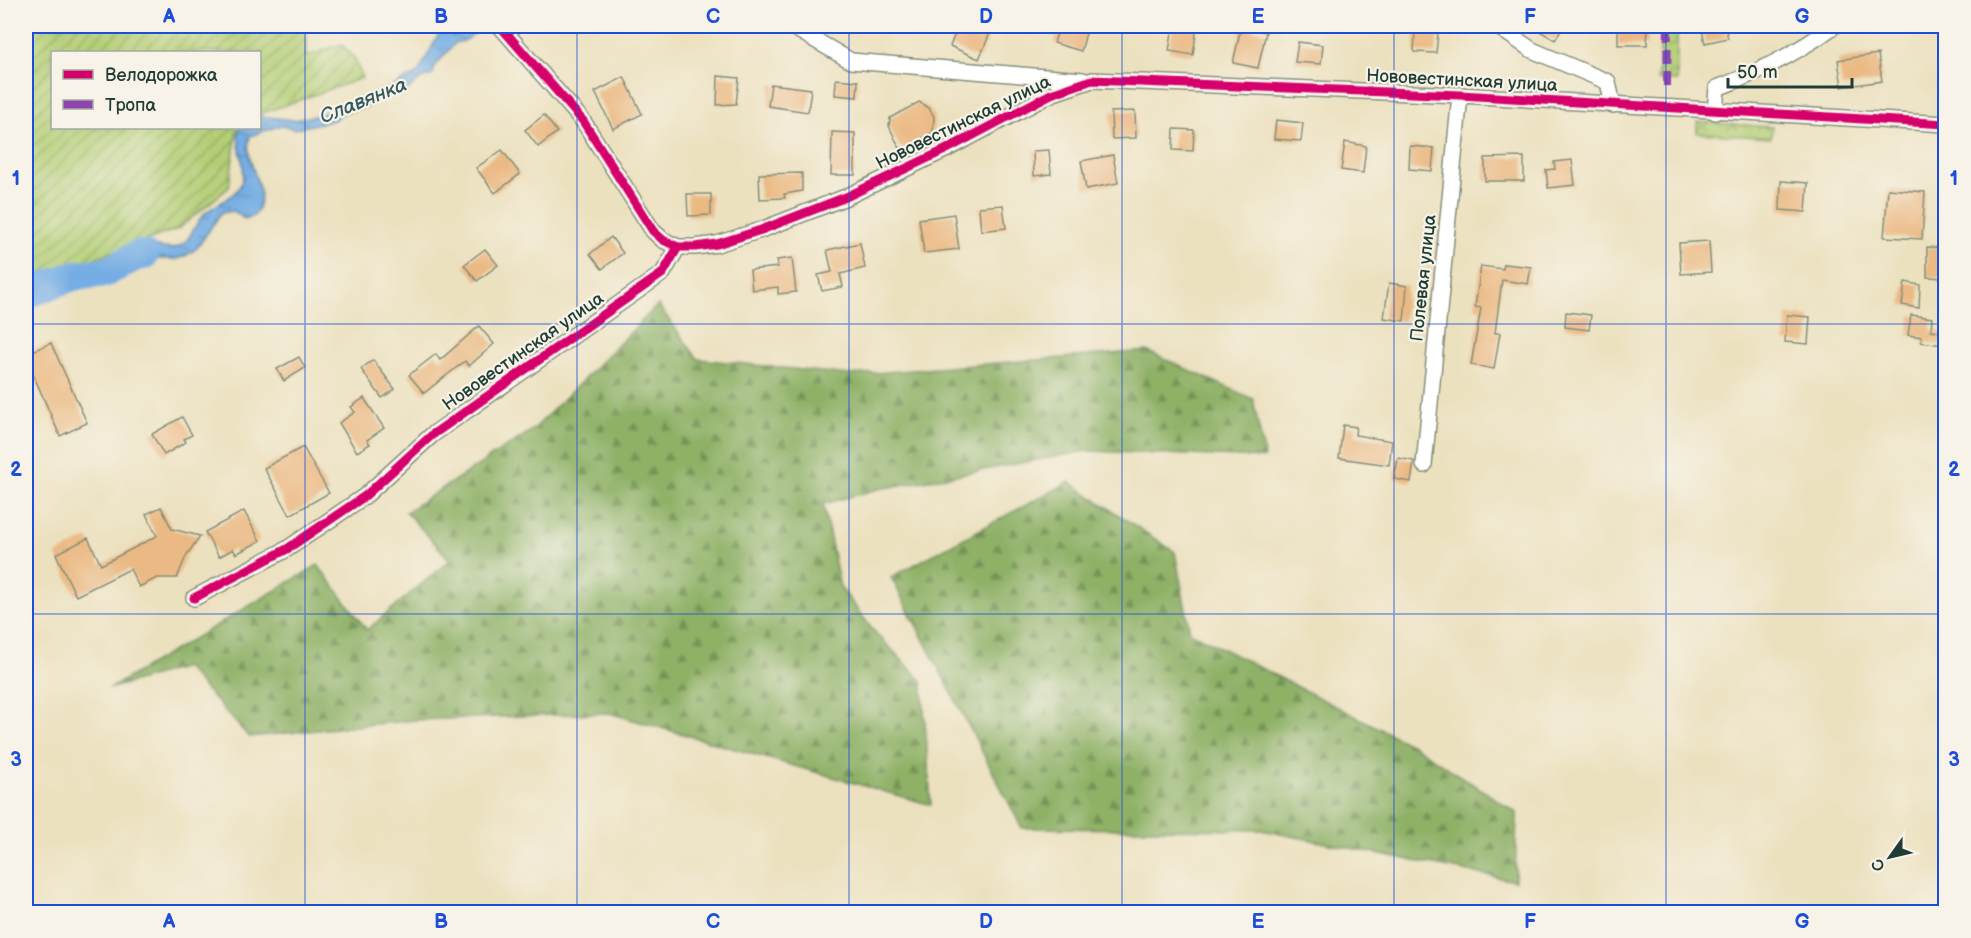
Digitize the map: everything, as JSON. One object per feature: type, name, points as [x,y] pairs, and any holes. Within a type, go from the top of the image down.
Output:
[{"type":"street","points":[[791,26],[850,61],[1092,80]]},
{"type":"street","points":[[1497,26],[1532,50],[1608,82],[1613,105]]},
{"type":"street","points":[[1715,112],[1717,87],[1761,71],[1808,45],[1834,26]]},
{"type":"street","points":[[504,30],[583,121],[654,231],[663,240],[678,246]]},
{"type":"street","name":"Нововестинская улица","points":[[194,598],[287,549],[365,496],[432,435],[663,273],[678,246],[717,244],[846,197],[947,149],[1051,94],[1092,80],[1460,95],[1946,124]]},
{"type":"street","name":"Полевая улица","points":[[1424,465],[1460,95]]},
{"type":"green space","points":[[26,26],[307,26],[306,57],[341,44],[354,57],[362,78],[261,114],[261,51],[51,51],[51,129],[237,129],[229,187],[178,229],[98,257],[26,287]]},
{"type":"green space","points":[[1662,26],[1677,26],[1677,81],[1658,80]]},
{"type":"green space","points":[[1697,122],[1772,127],[1771,138],[1697,133]]},
{"type":"green space","points":[[658,305],[698,359],[850,375],[1147,351],[1253,399],[1265,458],[1087,451],[879,489],[823,504],[840,587],[873,630],[922,681],[931,805],[609,713],[415,720],[249,737],[185,667],[109,689],[318,565],[367,630],[450,560],[406,512],[534,429]]},
{"type":"green space","points":[[1069,482],[1175,552],[1190,632],[1414,746],[1517,813],[1515,881],[1261,830],[1022,828],[891,577]]},
{"type":"water","points":[[472,26],[486,26],[462,42],[456,42],[435,66],[433,75],[421,79],[409,89],[394,91],[373,101],[368,106],[343,113],[334,120],[294,129],[281,125],[250,136],[248,146],[260,197],[254,216],[244,219],[234,211],[221,213],[197,248],[177,259],[142,259],[110,275],[99,265],[140,247],[167,249],[183,244],[205,213],[232,195],[240,186],[243,168],[238,141],[239,129],[261,129],[261,116],[294,120],[319,115],[392,87],[418,73],[441,30],[450,27],[459,34]]},
{"type":"building","points":[[958,26],[993,26],[979,59],[950,46]]},
{"type":"building","points":[[1059,26],[1087,30],[1081,51],[1054,43]]},
{"type":"building","points":[[1173,26],[1197,26],[1193,55],[1169,51]]},
{"type":"building","points":[[1531,26],[1564,26],[1555,40]]},
{"type":"building","points":[[1618,26],[1648,26],[1647,45],[1618,45]]},
{"type":"building","points":[[1701,26],[1725,26],[1728,38],[1705,43]]},
{"type":"building","points":[[1241,27],[1266,32],[1258,68],[1233,63]]},
{"type":"building","points":[[1415,31],[1438,33],[1436,53],[1414,52]]},
{"type":"building","points":[[1298,42],[1323,45],[1321,64],[1295,62]]},
{"type":"building","points":[[1878,54],[1882,81],[1842,87],[1838,60]]},
{"type":"building","points":[[718,76],[739,78],[736,104],[717,105]]},
{"type":"building","points":[[624,77],[642,114],[613,129],[595,92]]},
{"type":"building","points":[[836,79],[858,81],[857,97],[835,95]]},
{"type":"building","points":[[771,84],[811,89],[808,112],[768,106]]},
{"type":"building","points":[[919,102],[929,108],[934,117],[933,132],[906,149],[899,147],[889,126],[890,118]]},
{"type":"building","points":[[1135,111],[1136,138],[1112,139],[1111,112]]},
{"type":"building","points":[[544,115],[557,132],[538,147],[525,130]]},
{"type":"building","points":[[1276,120],[1303,123],[1301,141],[1274,139]]},
{"type":"building","points":[[1174,129],[1194,130],[1193,151],[1173,150]]},
{"type":"building","points":[[832,132],[855,133],[855,175],[831,175]]},
{"type":"building","points":[[1345,142],[1366,146],[1363,173],[1341,170]]},
{"type":"building","points":[[1410,146],[1434,148],[1432,171],[1409,169]]},
{"type":"building","points":[[502,150],[520,174],[495,193],[476,168]]},
{"type":"building","points":[[1049,150],[1051,174],[1034,176],[1033,151]]},
{"type":"building","points":[[1113,155],[1118,183],[1086,189],[1081,161]]},
{"type":"building","points":[[1524,157],[1524,181],[1485,181],[1485,158]]},
{"type":"building","points":[[1572,160],[1575,185],[1548,188],[1546,170],[1555,169],[1554,162]]},
{"type":"building","points":[[802,173],[802,191],[784,194],[785,198],[760,199],[759,174]]},
{"type":"building","points":[[1781,181],[1808,183],[1806,212],[1780,210]]},
{"type":"building","points":[[1888,189],[1925,192],[1922,239],[1884,237]]},
{"type":"building","points":[[687,194],[711,194],[711,215],[688,216]]},
{"type":"building","points":[[1003,205],[1006,228],[981,231],[979,207]]},
{"type":"building","points":[[954,214],[959,249],[924,253],[919,219]]},
{"type":"building","points":[[611,237],[623,253],[602,269],[590,254]]},
{"type":"building","points":[[1709,241],[1711,272],[1681,274],[1679,243]]},
{"type":"building","points":[[860,243],[865,268],[840,274],[843,287],[822,291],[818,275],[832,272],[827,250]]},
{"type":"building","points":[[1927,247],[1946,248],[1946,278],[1927,277]]},
{"type":"building","points":[[485,249],[498,265],[477,281],[464,265]]},
{"type":"building","points":[[792,258],[796,292],[778,294],[778,287],[752,290],[750,270],[778,267],[777,260]]},
{"type":"building","points":[[1504,264],[1531,267],[1528,284],[1502,280],[1495,333],[1500,333],[1494,369],[1471,365],[1481,308],[1475,307],[1481,266],[1503,269]]},
{"type":"building","points":[[1905,282],[1920,285],[1919,308],[1902,305]]},
{"type":"building","points":[[1389,283],[1407,286],[1404,321],[1384,318]]},
{"type":"building","points":[[1566,312],[1591,315],[1589,330],[1565,327]]},
{"type":"building","points":[[1787,315],[1810,317],[1808,344],[1785,342]]},
{"type":"building","points":[[1911,315],[1932,318],[1931,330],[1945,332],[1943,345],[1921,342],[1922,337],[1908,335]]},
{"type":"building","points":[[479,326],[494,344],[469,366],[465,361],[424,393],[409,375],[436,354],[440,360]]},
{"type":"building","points":[[51,343],[87,423],[60,436],[26,358],[26,354]]},
{"type":"building","points":[[299,357],[305,368],[284,381],[277,369]]},
{"type":"building","points":[[373,360],[395,389],[382,398],[361,369]]},
{"type":"building","points":[[364,398],[384,428],[367,440],[370,444],[357,452],[339,423],[355,412],[351,407]]},
{"type":"building","points":[[182,417],[192,435],[184,439],[186,442],[164,455],[152,434]]},
{"type":"building","points":[[1343,425],[1356,427],[1355,435],[1392,441],[1389,465],[1339,458]]},
{"type":"building","points":[[303,447],[329,493],[290,515],[264,468]]},
{"type":"building","points":[[1398,458],[1414,461],[1411,482],[1394,479]]},
{"type":"building","points":[[161,507],[172,529],[200,536],[186,556],[177,578],[157,578],[139,587],[130,569],[76,596],[56,554],[88,538],[101,565],[157,536],[146,514]]},
{"type":"building","points":[[244,511],[260,541],[236,554],[233,549],[219,557],[205,532]]},
{"type":"waterway","name":"Славянка","points":[[26,294],[73,276],[106,272],[138,255],[144,255]]},
{"type":"marked path","points":[[1667,86],[1668,26]]},
{"type":"cycle path","points":[[500,26],[583,121],[653,231],[663,240],[678,247],[717,244],[761,230],[846,197],[947,149],[1051,94],[1092,80],[1460,95],[1946,124]]},
{"type":"cycle path","points":[[194,598],[287,549],[365,496],[432,435],[663,273],[678,247]]}]
